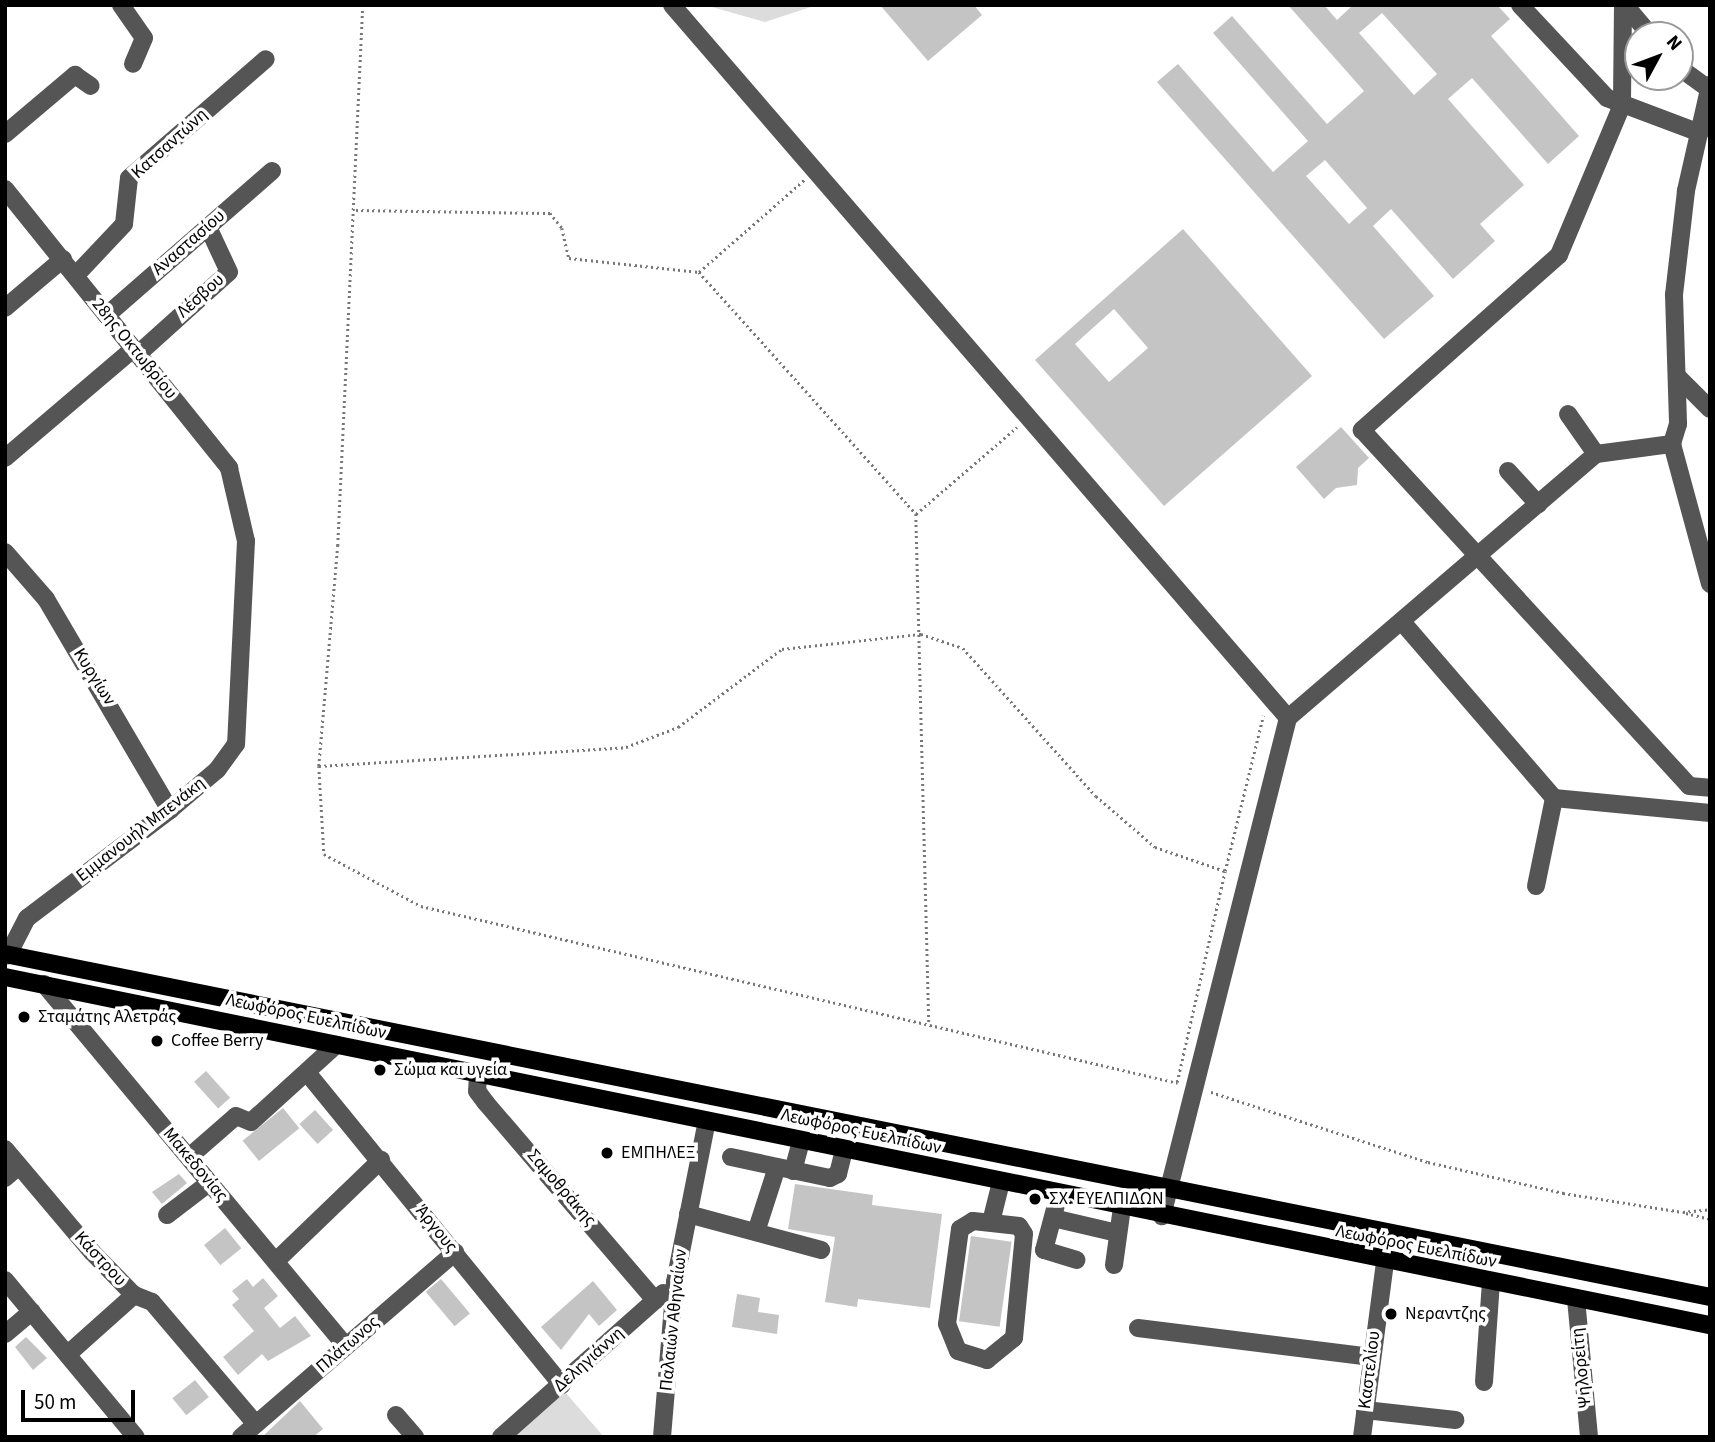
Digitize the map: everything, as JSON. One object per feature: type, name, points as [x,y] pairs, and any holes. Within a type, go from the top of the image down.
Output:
[{"type":"main road","name":"Λεωφόρος Ευελπίδων","points":[[7,955],[1710,1297]]},
{"type":"main road","name":"Λεωφόρος Ευελπίδων","points":[[5,977],[1385,1262],[1710,1325]]},
{"type":"street","points":[[121,5],[144,38],[133,64]]},
{"type":"street","points":[[672,5],[1282,711]]},
{"type":"street","points":[[1520,5],[1595,88],[1622,105],[1700,134]]},
{"type":"street","points":[[1624,5],[1622,105],[1559,256],[1362,429],[1689,786],[1710,788]]},
{"type":"street","points":[[1624,5],[1638,21]]},
{"type":"street","name":"Κατσαντώνη","points":[[76,275],[124,224],[129,178],[266,59]]},
{"type":"street","points":[[5,134],[75,75],[91,86]]},
{"type":"street","points":[[1694,77],[1709,87],[1700,134],[1703,159],[1686,191],[1674,295],[1678,377],[1672,444],[1710,584]]},
{"type":"street","name":"Αναστασίου","points":[[107,315],[272,171]]},
{"type":"street","name":"28ης Οκτωβρίου","points":[[5,189],[229,468],[243,519]]},
{"type":"street","name":"Λέσβου","points":[[5,458],[229,272],[208,227]]},
{"type":"street","points":[[5,308],[63,259]]},
{"type":"street","points":[[1678,377],[1707,409]]},
{"type":"street","points":[[1569,414],[1596,454]]},
{"type":"street","points":[[1162,1216],[1186,1084],[1282,711],[1403,623],[1596,454],[1672,444]]},
{"type":"street","points":[[1508,471],[1538,504]]},
{"type":"street","name":"Εμμανουήλ Μπενάκη","points":[[7,955],[27,918],[170,810],[217,770],[236,744],[243,519]]},
{"type":"street","name":"Κυργίων","points":[[5,552],[46,599],[170,810]]},
{"type":"street","points":[[1403,623],[1554,798],[1710,813]]},
{"type":"street","points":[[1536,886],[1554,798]]},
{"type":"street","name":"Μακεδονίας","points":[[44,984],[346,1346]]},
{"type":"street","points":[[189,1157],[230,1120],[251,1122],[309,1075],[336,1045]]},
{"type":"street","name":"Σαμοθράκης","points":[[478,1074],[477,1091],[655,1300]]},
{"type":"street","name":"Άργους","points":[[309,1075],[562,1385]]},
{"type":"street","name":"Παλαιών Αθηναίων","points":[[662,1437],[675,1282],[707,1121]]},
{"type":"street","points":[[756,1232],[801,1141]]},
{"type":"street","name":"Κάστρου","points":[[5,1149],[134,1295],[152,1302],[256,1424]]},
{"type":"street","points":[[731,1157],[835,1178],[844,1150]]},
{"type":"street","points":[[276,1261],[381,1160]]},
{"type":"street","points":[[5,1178],[19,1166]]},
{"type":"street","points":[[991,1222],[1001,1182]]},
{"type":"street","points":[[167,1215],[209,1183]]},
{"type":"street","points":[[1059,1194],[1045,1253],[1076,1260]]},
{"type":"street","points":[[1114,1265],[1122,1208]]},
{"type":"street","points":[[688,1214],[821,1250]]},
{"type":"street","points":[[1053,1218],[1117,1233]]},
{"type":"street","points":[[973,1221],[991,1222],[1019,1226],[1024,1234],[1014,1338],[988,1360],[958,1351],[947,1324],[960,1229],[973,1221]]},
{"type":"street","name":"Πλάτωνος","points":[[241,1437],[454,1252]]},
{"type":"street","name":"Καστελίου","points":[[1362,1437],[1385,1262]]},
{"type":"street","points":[[5,1280],[136,1437]]},
{"type":"street","name":"Δεληγιάννη","points":[[501,1437],[675,1282]]},
{"type":"street","points":[[1484,1382],[1491,1283]]},
{"type":"street","points":[[68,1354],[134,1295]]},
{"type":"street","name":"Ψηλορείτη","points":[[1576,1299],[1590,1437]]},
{"type":"street","points":[[5,1334],[32,1311]]},
{"type":"street","points":[[1138,1328],[1371,1357]]},
{"type":"street","points":[[1365,1410],[1455,1420]]},
{"type":"street","points":[[396,1415],[415,1437]]},
{"type":"path","points":[[363,5],[356,210],[319,766],[324,854],[421,906],[1186,1084],[1428,1162],[1710,1219]]},
{"type":"path","points":[[699,272],[814,170]]},
{"type":"path","points":[[356,210],[550,213],[562,228],[569,258],[699,272],[916,514],[929,1023]]},
{"type":"path","points":[[916,514],[1028,418]]},
{"type":"path","points":[[319,766],[639,744],[678,727],[782,649],[921,634],[963,648],[1096,796],[1155,847],[1225,871]]},
{"type":"path","points":[[1186,1084],[1225,871],[1262,718],[1282,711]]},
{"type":"path","points":[[1683,1212],[1710,1209]]},
{"type":"shaded area","points":[[705,5],[817,5],[765,22]]},
{"type":"shaded area","points":[[565,1392],[604,1437],[512,1437]]},
{"type":"building","points":[[880,5],[974,5],[982,15],[928,61]]},
{"type":"building","points":[[1288,5],[1324,5],[1337,20],[1353,5],[1497,5],[1510,19],[1491,36],[1579,136],[1548,164],[1472,78],[1448,99],[1524,185],[1480,224],[1495,241],[1453,279],[1391,209],[1373,226],[1434,296],[1384,339],[1157,82],[1178,64],[1273,172],[1308,141],[1213,33],[1232,16],[1327,124],[1364,91]],"holes":[[[1382,13],[1437,74],[1414,95],[1359,33]],[[1325,160],[1367,208],[1349,224],[1306,176]]]},
{"type":"building","points":[[1183,229],[1312,376],[1164,506],[1035,360]],"holes":[[[1114,309],[1148,348],[1109,382],[1075,344]]]},
{"type":"building","points":[[1341,427],[1369,458],[1358,468],[1357,485],[1336,488],[1324,499],[1296,467]]},
{"type":"building","points":[[206,1071],[230,1098],[218,1108],[194,1082]]},
{"type":"building","points":[[283,1108],[299,1128],[259,1161],[243,1141]]},
{"type":"building","points":[[315,1110],[333,1130],[317,1144],[299,1124]]},
{"type":"building","points":[[179,1174],[187,1183],[162,1204],[152,1192]]},
{"type":"building","points":[[795,1184],[873,1195],[872,1205],[942,1214],[930,1308],[858,1299],[857,1307],[825,1302],[835,1237],[788,1229]]},
{"type":"building","points":[[225,1228],[241,1248],[220,1265],[204,1245]]},
{"type":"building","points":[[971,1236],[1012,1242],[1000,1327],[959,1321]]},
{"type":"building","points":[[263,1278],[278,1296],[264,1308],[280,1328],[295,1316],[311,1336],[268,1361],[262,1354],[238,1375],[223,1357],[254,1331],[232,1305],[239,1299],[232,1291],[247,1279],[253,1287]]},
{"type":"building","points":[[441,1279],[470,1313],[455,1326],[426,1292]]},
{"type":"building","points":[[593,1281],[617,1310],[599,1326],[589,1314],[561,1350],[541,1327]]},
{"type":"building","points":[[737,1294],[760,1298],[758,1312],[779,1315],[777,1334],[732,1327]]},
{"type":"building","points":[[26,1337],[47,1358],[33,1370],[15,1347]]},
{"type":"building","points":[[195,1380],[209,1397],[186,1415],[172,1398]]},
{"type":"building","points":[[300,1401],[323,1429],[313,1437],[262,1437]]},
{"type":"place","name":"Σταμάτης Αλετράς","points":[[24,1017]]},
{"type":"place","name":"Coffee Berry","points":[[157,1041]]},
{"type":"place","name":"Σώμα και υγεία","points":[[380,1070]]},
{"type":"place","name":"ΕΜΠΗΛΕΞ","points":[[607,1153]]},
{"type":"place","name":"ΣΧ. ΕΥΕΛΠΙΔΩΝ","points":[[1035,1199]]},
{"type":"place","name":"Νεραντζης","points":[[1391,1314]]}]
